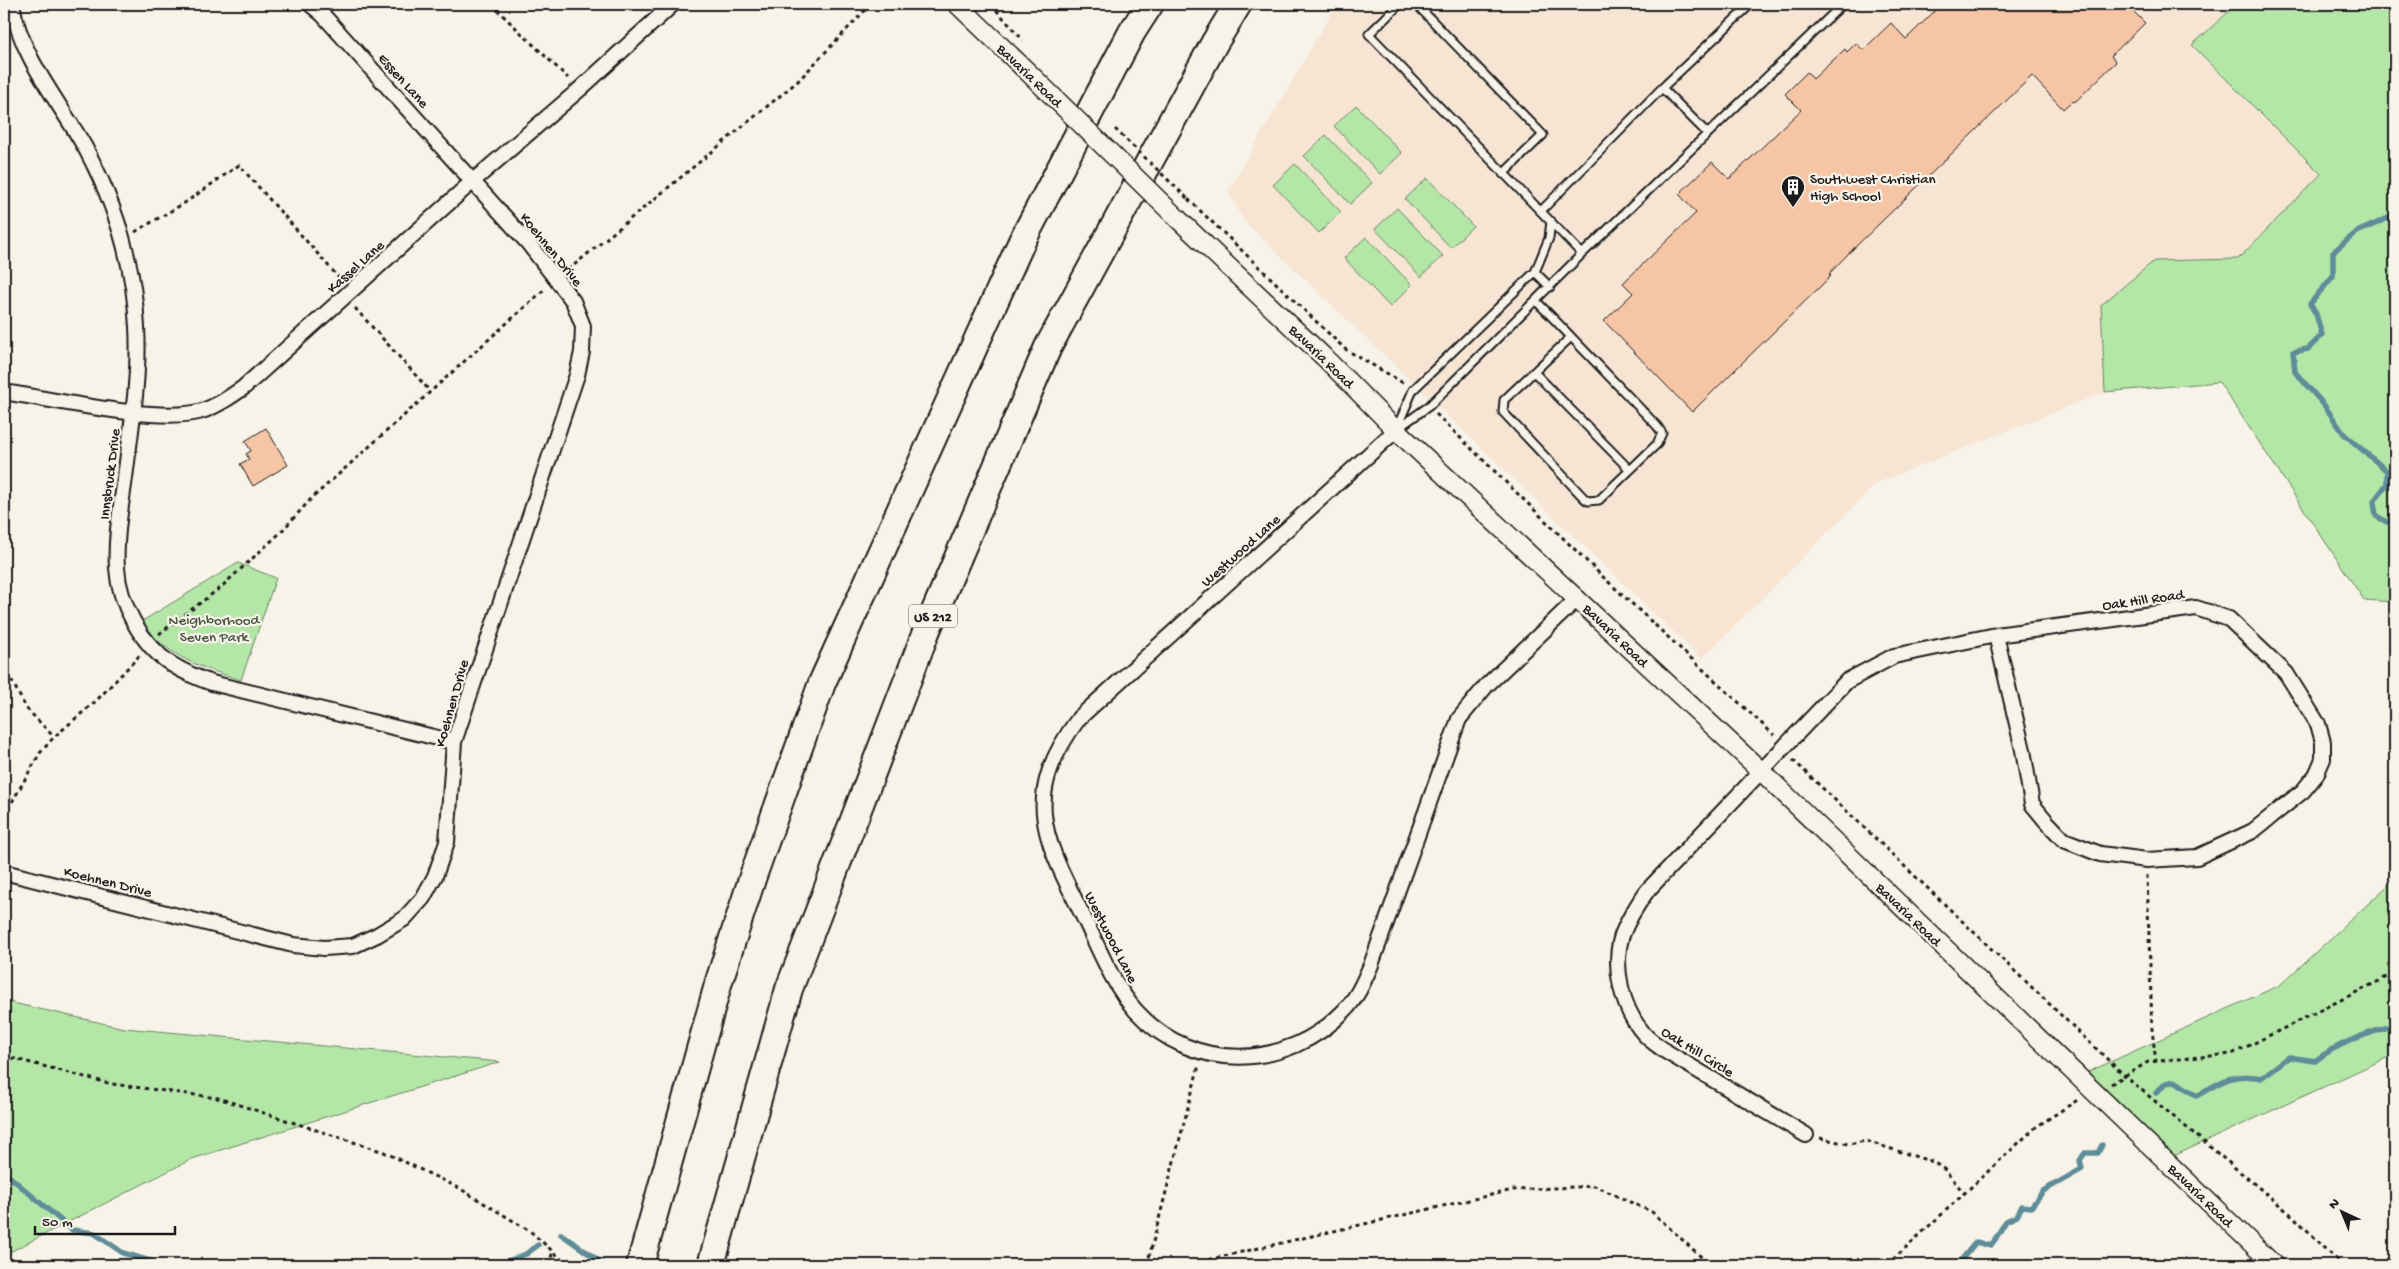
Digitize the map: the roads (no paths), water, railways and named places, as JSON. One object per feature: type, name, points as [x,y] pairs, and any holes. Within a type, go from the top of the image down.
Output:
[{"type":"highway","points":[[640,1265],[649,1227],[719,981],[753,876],[822,683],[1022,241],[1132,32],[1150,4]]},
{"type":"highway","name":"US 212","points":[[711,1264],[789,989],[926,632],[1048,347],[1214,42],[1238,4]]},
{"type":"street","name":"Innsbruck Drive","points":[[12,4],[26,50],[86,150],[109,197],[124,239],[132,278],[137,327],[137,364],[133,412],[117,537],[116,569],[122,597],[135,624],[150,644],[169,663],[191,675],[212,683],[454,742]]},
{"type":"street","name":"Essen Lane","points":[[310,4],[330,22],[473,181]]},
{"type":"street","name":"Kassel Lane","points":[[4,392],[133,412],[175,414],[201,411],[224,401],[243,388],[673,4]]},
{"type":"street","name":"Bavaria Road","points":[[957,4],[1178,219],[1324,357],[1396,430],[1761,771],[2274,1265]]},
{"type":"street","name":"Koehnen Drive","points":[[4,872],[293,945],[324,948],[353,946],[377,935],[404,919],[423,898],[436,876],[447,842],[454,742],[578,375],[582,352],[583,326],[573,302],[557,279],[473,181]]},
{"type":"street","name":"Westwood Lane","points":[[1396,430],[1079,718],[1063,739],[1051,765],[1044,789],[1044,818],[1051,851],[1118,988],[1137,1012],[1161,1033],[1203,1052],[1229,1057],[1253,1058],[1279,1052],[1305,1042],[1328,1026],[1346,1009],[1359,990],[1371,965],[1458,719],[1486,686],[1578,598]]},
{"type":"street","name":"Oak Hill Road","points":[[1761,771],[1847,682],[1894,656],[1996,635],[2196,608],[2229,619],[2286,673],[2318,724],[2323,759],[2316,775],[2303,791],[2253,831],[2196,857],[2147,860],[2100,854],[2064,840],[2032,804],[1996,635]]},
{"type":"street","name":"Oak Hill Circle","points":[[1761,771],[1647,891],[1633,912],[1622,936],[1618,965],[1622,991],[1631,1016],[1645,1035],[1665,1051],[1806,1135]]},
{"type":"lane","points":[[1400,4],[1369,34],[1582,254]]},
{"type":"lane","points":[[1416,4],[1542,135],[1503,174]]},
{"type":"lane","points":[[1541,211],[1662,88],[1751,4]]},
{"type":"lane","points":[[1396,430],[1429,406],[1582,254],[1843,4]]},
{"type":"lane","points":[[1662,88],[1708,133]]},
{"type":"lane","points":[[1396,430],[1413,390],[1535,272],[1549,238],[1551,221]]},
{"type":"lane","points":[[1535,272],[1550,287]]},
{"type":"lane","points":[[1536,301],[1571,337],[1662,433],[1657,444],[1599,500],[1588,501],[1584,498],[1502,412],[1504,400],[1571,337]]},
{"type":"lane","points":[[1534,372],[1630,470]]},
{"type":"waterway","points":[[2395,215],[2357,232],[2333,252],[2333,276],[2310,304],[2316,314],[2322,335],[2308,349],[2293,352],[2295,372],[2324,405],[2344,434],[2387,471],[2387,484],[2374,501],[2376,516],[2387,522],[2395,521]]},
{"type":"waterway","points":[[2156,1093],[2166,1083],[2175,1081],[2197,1096],[2235,1077],[2251,1076],[2261,1078],[2289,1057],[2315,1061],[2343,1044],[2395,1025]]},
{"type":"waterway","points":[[1957,1265],[1976,1242],[1991,1246],[2006,1221],[2017,1216],[2022,1206],[2031,1207],[2043,1191],[2082,1169],[2080,1160],[2085,1153],[2098,1153],[2102,1145]]},
{"type":"waterway","points":[[4,1176],[10,1177],[72,1230],[94,1233],[123,1253],[150,1261],[156,1265]]},
{"type":"waterway","points":[[561,1234],[605,1265]]},
{"type":"waterway","points":[[499,1265],[526,1254],[538,1245]]},
{"type":"place","name":"Southwest Christian High School","points":[[1793,208]]},
{"type":"park label","name":"Neighborhood Seven Park","points":[[214,628]]}]
